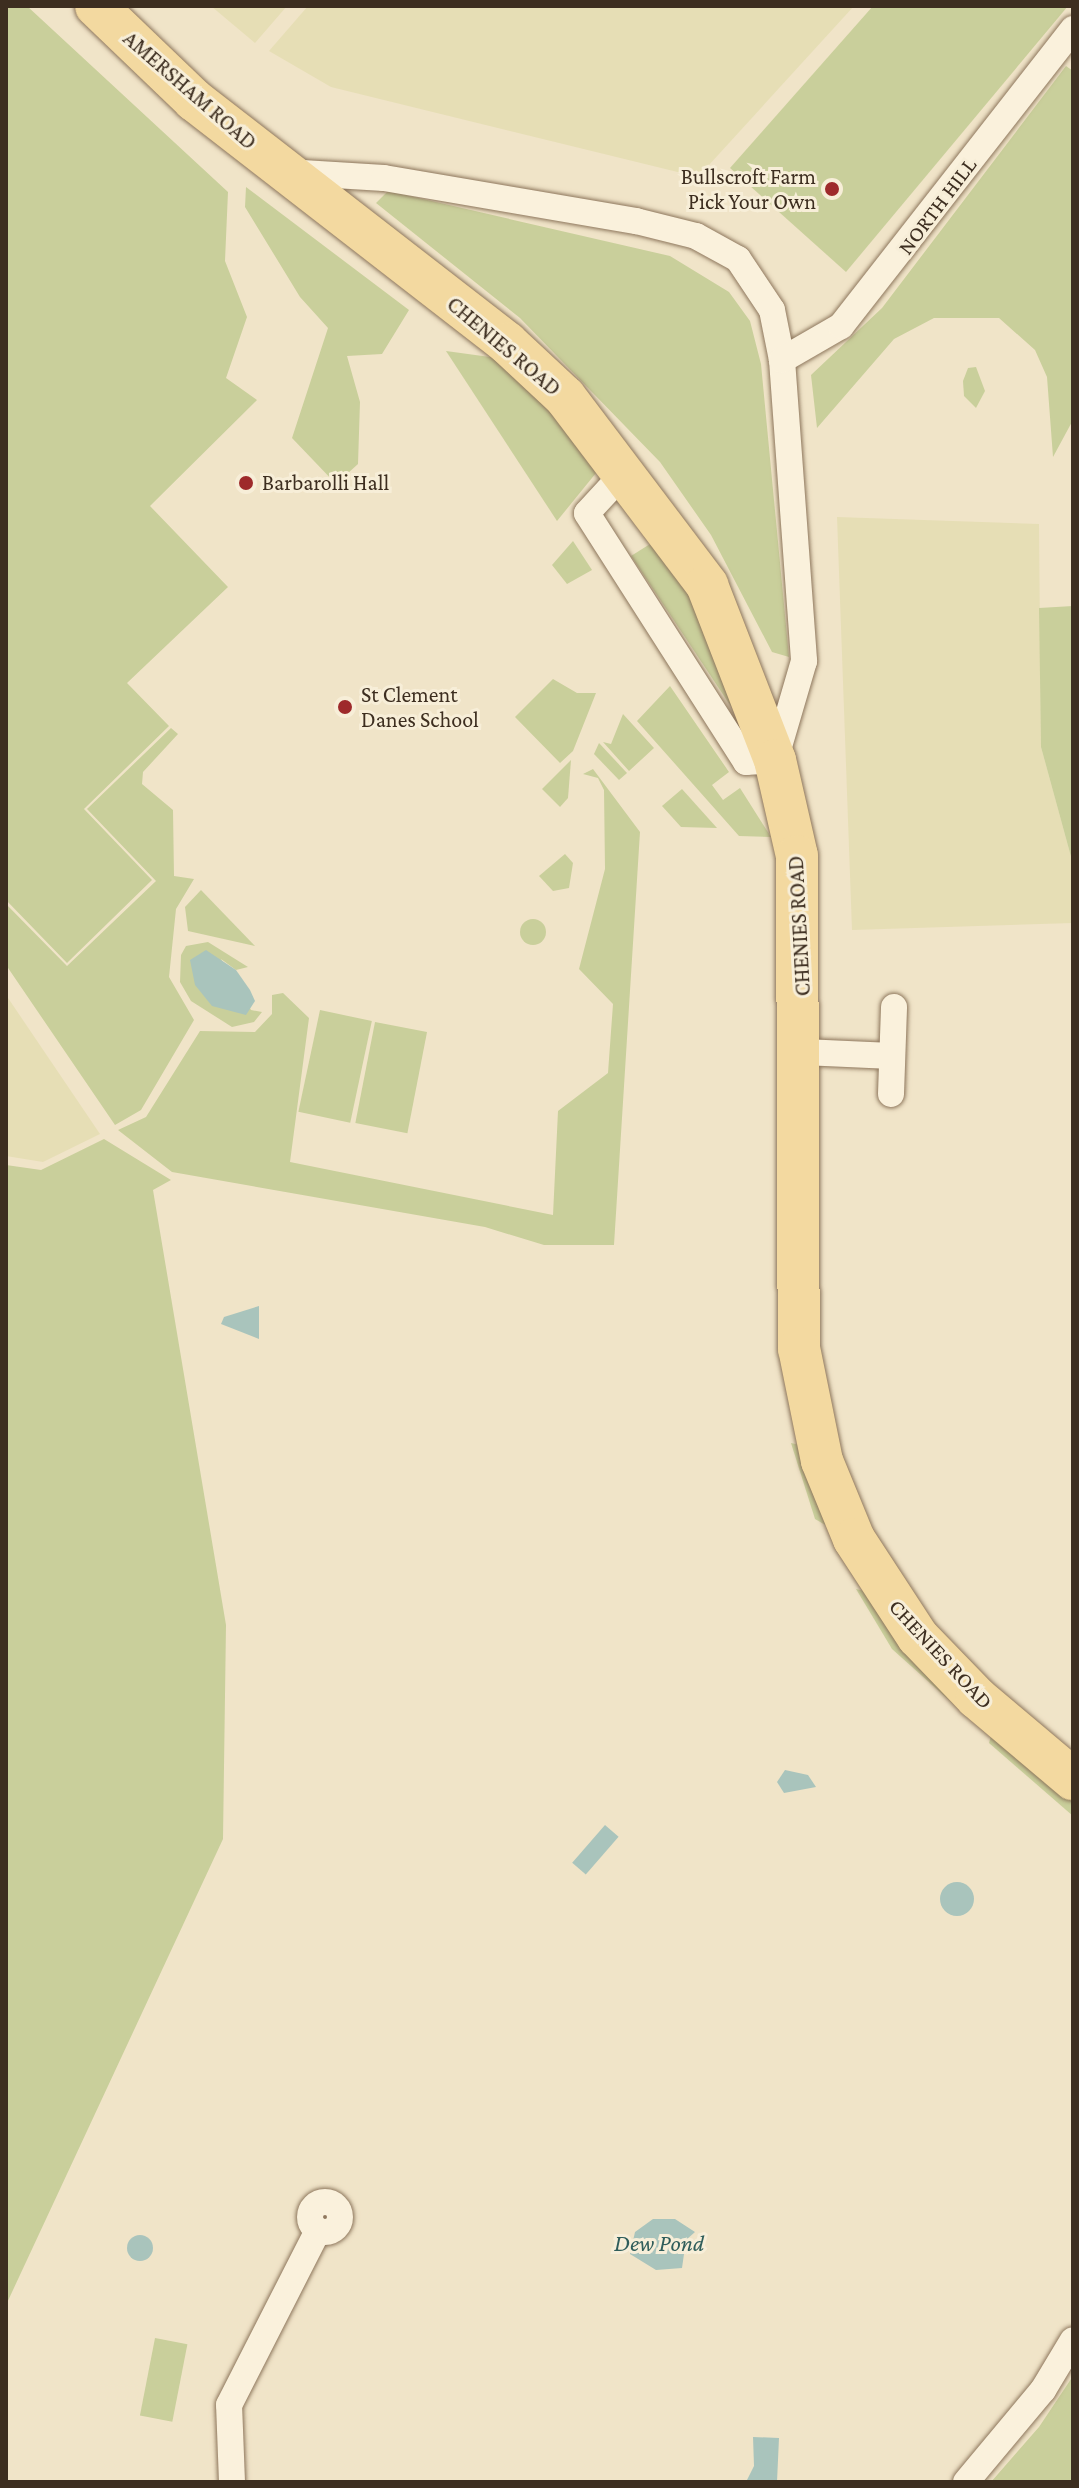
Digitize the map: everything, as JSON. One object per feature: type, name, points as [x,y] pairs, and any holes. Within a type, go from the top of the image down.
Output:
[{"type":"main road","name":"AMERSHAM ROAD","points":[[96,6],[194,100],[286,172]]},
{"type":"main road","name":"CHENIES ROAD","points":[[286,172],[507,343],[565,397],[625,472],[707,585],[775,760],[797,856],[803,1052],[799,1348],[822,1461],[854,1539],[918,1637],[1073,1779]]},
{"type":"street","name":"NORTH HILL","points":[[782,360],[841,326],[1073,29]]},
{"type":"street","points":[[286,172],[384,178],[696,236],[738,259],[760,288],[782,360],[804,661],[775,760],[746,762],[587,513],[625,472]]},
{"type":"street","points":[[891,1094],[894,1007]]},
{"type":"street","points":[[803,1052],[892,1056]]},
{"type":"street","points":[[232,2482],[229,2405],[318,2230]]},
{"type":"street","points":[[966,2482],[1043,2390],[1073,2340]]},
{"type":"shaded area","points":[[211,6],[287,6],[255,43]]},
{"type":"shaded area","points":[[308,6],[854,6],[698,177],[331,87],[269,51]]},
{"type":"shaded area","points":[[837,517],[1039,524],[1041,747],[1073,864],[1073,923],[852,930]]},
{"type":"shaded area","points":[[6,995],[100,1134],[43,1162],[6,1156]]},
{"type":"green space","points":[[6,6],[27,6],[228,192],[225,261],[247,317],[226,378],[257,400],[150,506],[228,587],[127,683],[169,726],[84,809],[152,880],[67,963],[6,900]]},
{"type":"green space","points":[[873,6],[1068,6],[846,272],[730,168]]},
{"type":"green space","points":[[1066,66],[1073,71],[1073,420],[1053,457],[1047,377],[1035,350],[999,318],[934,318],[894,339],[817,428],[811,375],[882,308]]},
{"type":"green space","points":[[246,187],[409,310],[382,354],[347,356],[360,402],[358,464],[336,484],[292,438],[328,328],[300,297],[245,207]]},
{"type":"green space","points":[[388,191],[670,256],[729,292],[750,321],[761,364],[789,657],[772,652],[711,535],[660,462],[520,318],[376,203]]},
{"type":"green space","points":[[446,351],[497,358],[574,433],[596,473],[557,521]]},
{"type":"green space","points":[[976,367],[985,391],[976,408],[964,396],[963,381],[968,368]]},
{"type":"green space","points":[[658,539],[699,609],[742,723],[631,556]]},
{"type":"green space","points":[[573,541],[592,570],[567,584],[552,565]]},
{"type":"green space","points":[[1073,606],[1073,864],[1041,747],[1039,608]]},
{"type":"green space","points":[[553,679],[577,693],[596,693],[573,751],[560,763],[515,717]]},
{"type":"green space","points":[[670,686],[729,772],[712,785],[723,800],[740,788],[771,837],[739,836],[637,721]]},
{"type":"green space","points":[[623,714],[654,748],[629,771],[603,742],[611,744]]},
{"type":"green space","points":[[171,728],[178,734],[143,772],[142,784],[173,810],[174,876],[194,879],[176,909],[169,977],[194,1020],[141,1110],[115,1125],[6,965],[6,904],[67,966],[156,881],[87,809]]},
{"type":"green space","points":[[599,743],[627,773],[619,780],[594,754]]},
{"type":"green space","points":[[571,760],[568,798],[560,807],[542,789]]},
{"type":"green space","points":[[593,769],[640,832],[614,1245],[544,1245],[485,1227],[172,1172],[118,1130],[146,1117],[200,1031],[255,1032],[272,1014],[272,995],[283,993],[309,1018],[290,1162],[553,1215],[558,1111],[608,1073],[613,1004],[579,969],[605,869],[604,790],[598,778],[583,774]]},
{"type":"green space","points":[[682,789],[717,828],[681,827],[662,806]]},
{"type":"green space","points":[[565,854],[573,863],[569,888],[553,891],[539,876]]},
{"type":"green space","points":[[201,890],[255,946],[188,931],[185,907]]},
{"type":"green space","points":[[533,919],[542,923],[546,932],[542,941],[533,945],[524,941],[520,932],[524,923]]},
{"type":"green space","points":[[208,942],[248,967],[236,970],[221,959],[251,1010],[262,1012],[254,1022],[232,1027],[191,1001],[180,982],[181,955],[186,946]]},
{"type":"green space","points":[[320,1010],[372,1021],[350,1123],[298,1112]]},
{"type":"green space","points":[[375,1022],[427,1032],[407,1133],[355,1123]]},
{"type":"green space","points":[[104,1139],[171,1180],[153,1190],[226,1625],[223,1839],[6,2305],[6,1165],[41,1170]]},
{"type":"green space","points":[[791,1443],[804,1446],[834,1530],[815,1519]]},
{"type":"green space","points":[[856,1589],[870,1592],[959,1709],[892,1649]]},
{"type":"green space","points":[[991,1736],[1073,1797],[1073,1816],[989,1743]]},
{"type":"green space","points":[[155,2338],[187,2344],[172,2422],[140,2416]]},
{"type":"green space","points":[[1073,2376],[1073,2482],[991,2482],[1039,2427]]},
{"type":"water","points":[[206,950],[236,970],[250,990],[255,1001],[246,1015],[212,1006],[195,985],[190,960]]},
{"type":"water","points":[[259,1306],[259,1339],[221,1324],[224,1317]]},
{"type":"water","points":[[785,1770],[808,1775],[816,1787],[784,1793],[777,1782]]},
{"type":"water","points":[[605,1825],[619,1837],[586,1875],[572,1863]]},
{"type":"water","points":[[957,1882],[969,1887],[974,1899],[969,1911],[957,1916],[945,1911],[940,1899],[945,1887]]},
{"type":"water","name":"Dew Pond","points":[[653,2219],[675,2219],[695,2232],[686,2240],[682,2268],[656,2270],[630,2254],[635,2232]]},
{"type":"water","points":[[140,2235],[149,2239],[153,2248],[149,2257],[140,2261],[131,2257],[127,2248],[131,2239]]},
{"type":"water","points":[[753,2437],[779,2438],[777,2482],[746,2482],[754,2466]]},
{"type":"place","name":"Bullscroft Farm Pick Your Own","points":[[832,189]]},
{"type":"place","name":"Barbarolli Hall","points":[[246,483]]},
{"type":"place","name":"St Clement Danes School","points":[[345,707]]}]
